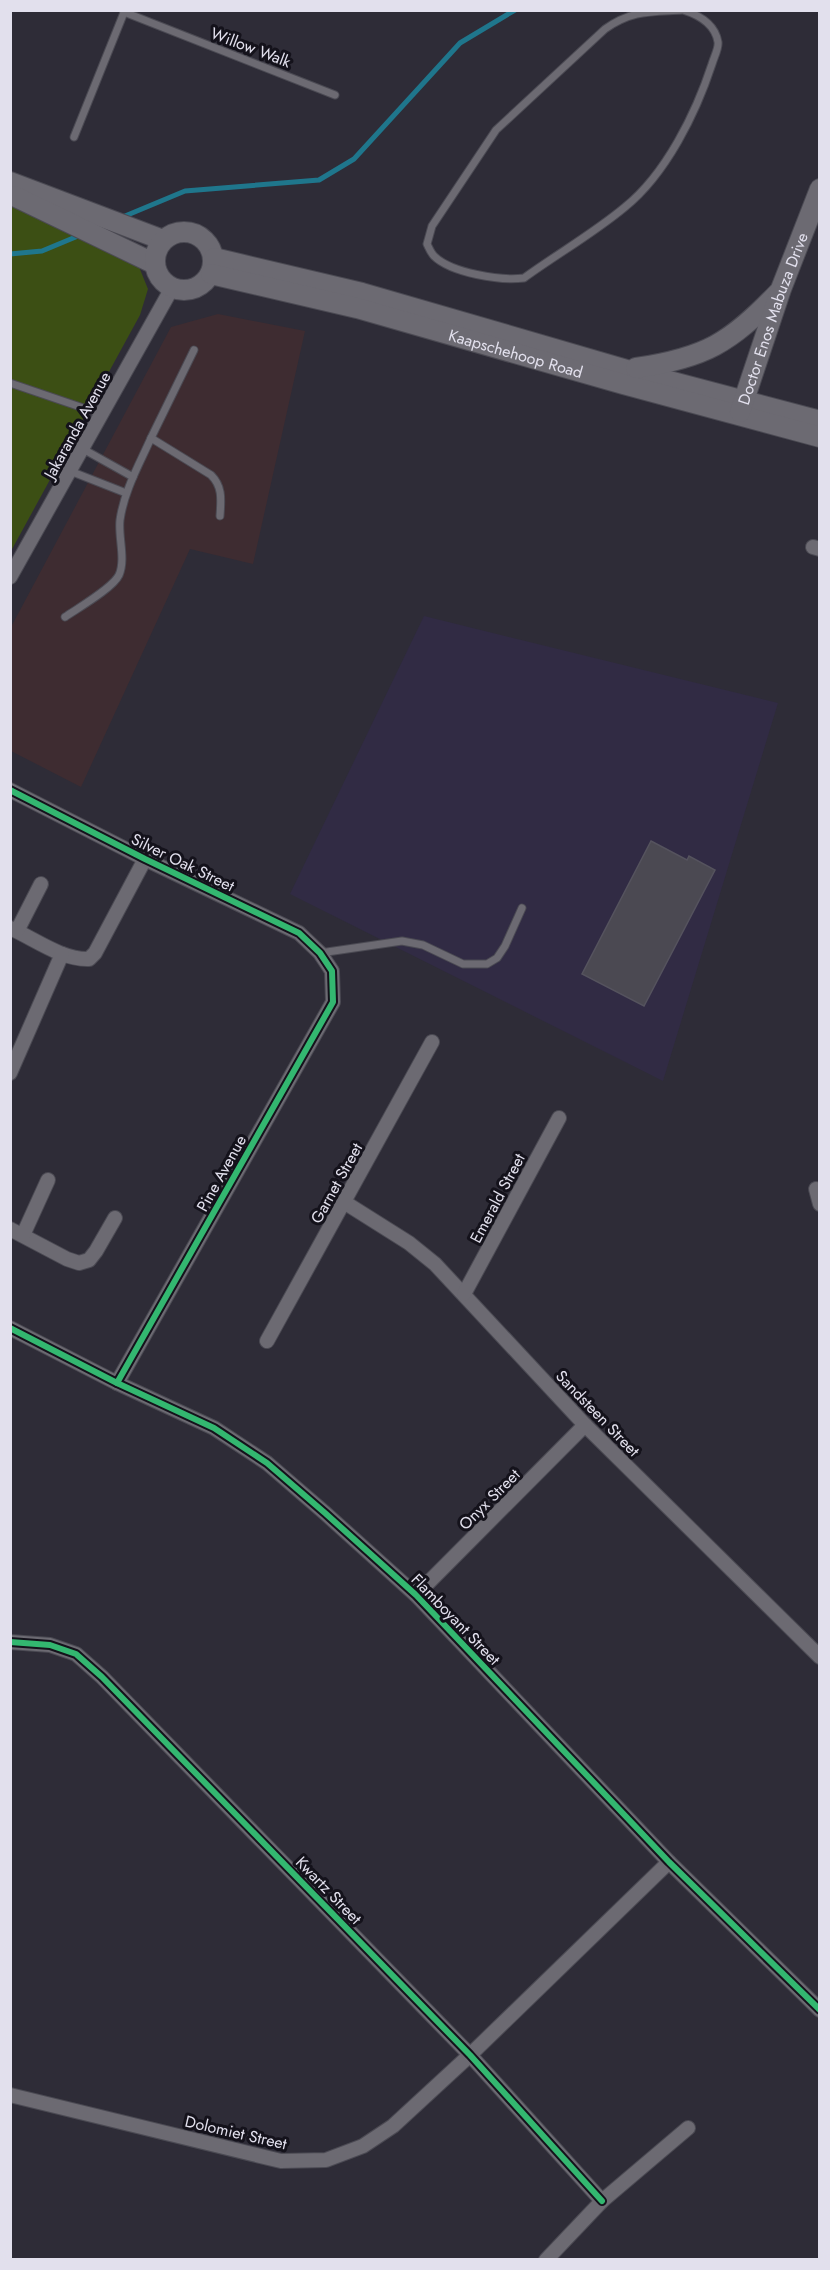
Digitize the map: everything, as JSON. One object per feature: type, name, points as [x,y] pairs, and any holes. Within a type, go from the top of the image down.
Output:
[{"type":"main road","points":[[10,182],[163,240]]},
{"type":"main road","name":"Doctor Enos Mabuza Drive","points":[[742,406],[781,289],[819,189]]},
{"type":"main road","points":[[10,194],[155,264]]},
{"type":"main road","points":[[186,232],[196,235],[205,240],[211,248],[213,266],[205,283],[189,291],[172,288],[163,282],[155,264],[156,254],[163,240],[176,233],[186,232]]},
{"type":"main road","name":"Kaapschehoop Road","points":[[213,266],[362,293],[742,406],[819,437]]},
{"type":"main road","name":"Kaapschehoop Road","points":[[213,266],[623,384],[819,421]]},
{"type":"main road","points":[[627,370],[702,353],[738,331],[781,289]]},
{"type":"street","name":"Jakaranda Avenue","points":[[10,577],[172,288]]},
{"type":"street","name":"Silver Oak Street","points":[[10,790],[145,859],[300,933],[320,953],[332,971]]},
{"type":"street","points":[[41,884],[14,930],[62,954],[89,959],[95,953],[145,859]]},
{"type":"street","points":[[10,1073],[62,954]]},
{"type":"street","name":"Pine Avenue","points":[[117,1383],[333,1002],[332,971]]},
{"type":"street","name":"Garnet Street","points":[[267,1341],[432,1042]]},
{"type":"street","name":"Emerald Street","points":[[464,1294],[559,1118]]},
{"type":"street","points":[[48,1180],[16,1232],[67,1259],[80,1263],[89,1260],[115,1218]]},
{"type":"street","points":[[816,1189],[819,1204]]},
{"type":"street","name":"Sandsteen Street","points":[[344,1202],[409,1243],[435,1264],[585,1425],[819,1657]]},
{"type":"street","name":"Flamboyant Street","points":[[10,1328],[117,1383],[214,1428],[267,1463],[416,1595],[669,1862],[819,2010]]},
{"type":"street","name":"Onyx Street","points":[[416,1595],[585,1425]]},
{"type":"street","name":"Kwartz Street","points":[[10,1642],[50,1645],[76,1654],[102,1677],[470,2055],[602,2201]]},
{"type":"street","name":"Dolomiet Street","points":[[10,2095],[281,2162],[326,2160],[363,2146],[393,2126],[470,2055],[669,1862]]},
{"type":"street","points":[[546,2259],[602,2201],[688,2128]]},
{"type":"lane","points":[[683,10],[698,15],[713,28],[719,44],[701,97],[667,158],[646,187],[626,207],[524,278],[510,280],[476,274],[444,263],[433,255],[427,244],[432,226],[496,130],[620,19],[637,12],[683,10]]},
{"type":"lane","points":[[74,137],[124,11]]},
{"type":"lane","name":"Willow Walk","points":[[124,11],[335,95]]},
{"type":"lane","points":[[65,617],[109,586],[119,576],[122,562],[119,540],[120,520],[126,493],[194,350]]},
{"type":"lane","points":[[10,383],[101,414]]},
{"type":"lane","points":[[151,438],[217,481],[221,494],[220,516]]},
{"type":"lane","points":[[82,448],[134,477]]},
{"type":"lane","points":[[70,471],[126,493]]},
{"type":"lane","points":[[320,953],[402,941],[423,945],[463,964],[477,966],[487,964],[497,958],[522,909]]},
{"type":"shaded area","points":[[218,314],[305,331],[253,564],[190,549],[81,787],[11,751],[10,629],[171,327]]},
{"type":"shaded area","points":[[424,616],[778,703],[663,1081],[290,894]]},
{"type":"green space","points":[[11,200],[137,262],[148,289],[140,315],[11,551]]},
{"type":"building","points":[[651,841],[687,860],[689,856],[715,870],[644,1006],[582,974]]},
{"type":"waterway","points":[[125,216],[185,191],[319,180],[354,159],[460,43],[515,10]]},
{"type":"waterway","points":[[10,254],[42,251],[78,236]]},
{"type":"cycle path","points":[[10,790],[145,859],[299,933],[320,953],[332,971],[333,1002],[117,1383]]},
{"type":"cycle path","points":[[10,1328],[117,1383],[214,1428],[267,1463],[416,1595],[669,1862],[820,2010]]},
{"type":"cycle path","points":[[10,1642],[50,1645],[76,1654],[102,1677],[470,2055],[602,2201]]}]
